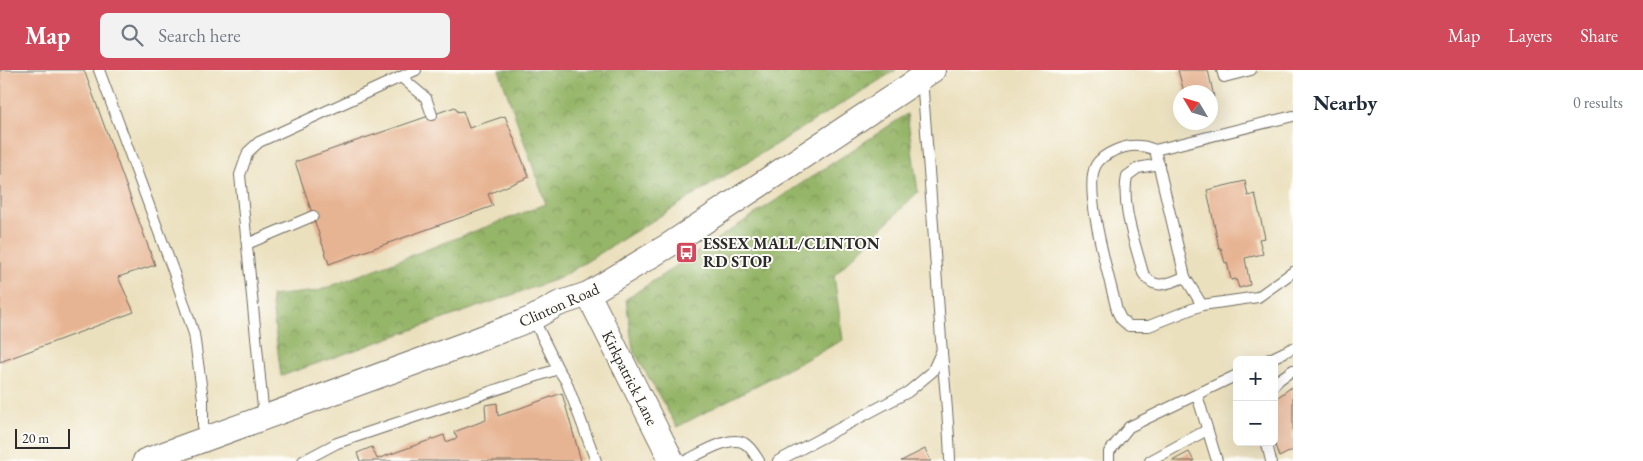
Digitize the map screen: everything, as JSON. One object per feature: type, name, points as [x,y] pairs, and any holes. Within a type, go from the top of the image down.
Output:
[{"type":"street","name":"Clinton Road","points":[[145,461],[532,318],[558,304],[588,294],[669,245],[927,74]]},
{"type":"street","name":"Kirkpatrick Lane","points":[[588,294],[672,461]]},
{"type":"lane","points":[[99,70],[174,273],[194,334],[203,399],[203,440]]},
{"type":"lane","points":[[264,418],[240,176],[248,152],[259,142],[416,70]]},
{"type":"lane","points":[[1222,70],[1224,77],[1252,70]]},
{"type":"lane","points":[[927,74],[928,148],[949,423],[950,461]]},
{"type":"lane","points":[[401,77],[426,98],[432,115]]},
{"type":"lane","points":[[1293,116],[1155,150],[1140,146],[1129,146],[1116,150],[1105,156],[1096,166],[1093,189],[1094,205],[1117,312],[1129,326],[1149,326],[1202,305],[1258,298],[1293,272]]},
{"type":"lane","points":[[1155,150],[1185,277],[1202,305]]},
{"type":"lane","points":[[1159,164],[1138,168],[1128,176],[1124,190],[1126,203],[1143,273],[1148,280],[1156,284],[1165,284],[1185,277]]},
{"type":"lane","points":[[247,244],[313,216]]},
{"type":"lane","points":[[532,318],[558,369],[566,380],[596,461]]},
{"type":"lane","points":[[1276,356],[1293,348]]},
{"type":"lane","points":[[778,461],[908,392],[932,372],[942,349]]},
{"type":"lane","points":[[303,461],[337,443],[558,369]]},
{"type":"lane","points":[[1278,381],[1293,370]]},
{"type":"lane","points":[[1110,461],[1110,452],[1129,427],[1233,377]]},
{"type":"lane","points":[[1197,395],[1216,461]]},
{"type":"lane","points":[[1150,461],[1207,430]]},
{"type":"lane","points":[[686,461],[730,441],[743,442],[759,461]]},
{"type":"lane","points":[[1267,446],[1270,461]]},
{"type":"green space","points":[[499,70],[896,70],[560,278],[281,376],[271,296],[318,291],[546,204]]},
{"type":"green space","points":[[907,114],[918,192],[834,276],[843,340],[677,427],[633,350],[626,299]]},
{"type":"building","points":[[0,70],[84,70],[155,265],[118,277],[134,312],[0,362]]},
{"type":"building","points":[[1178,70],[1208,70],[1211,85],[1182,85]]},
{"type":"building","points":[[455,107],[458,112],[463,111],[469,128],[505,116],[529,177],[488,194],[493,206],[329,264],[295,162]]},
{"type":"building","points":[[1245,181],[1248,196],[1255,194],[1265,238],[1259,239],[1263,254],[1245,258],[1250,285],[1239,288],[1236,279],[1231,280],[1227,262],[1225,263],[1221,248],[1219,248],[1207,190]]},
{"type":"building","points":[[1293,386],[1293,450],[1279,457],[1275,446],[1278,446],[1278,397]]},
{"type":"building","points":[[562,393],[581,461],[360,461],[357,453],[372,447],[377,459],[444,435],[446,442],[457,438],[454,432],[486,420],[485,405],[497,403],[498,416]]},
{"type":"building","points":[[925,449],[931,461],[901,461]]},
{"type":"building","points":[[1189,452],[1194,461],[1172,461]]},
{"type":"place","name":"ESSEX MALL/CLINTON RD STOP","points":[[687,252]]}]
